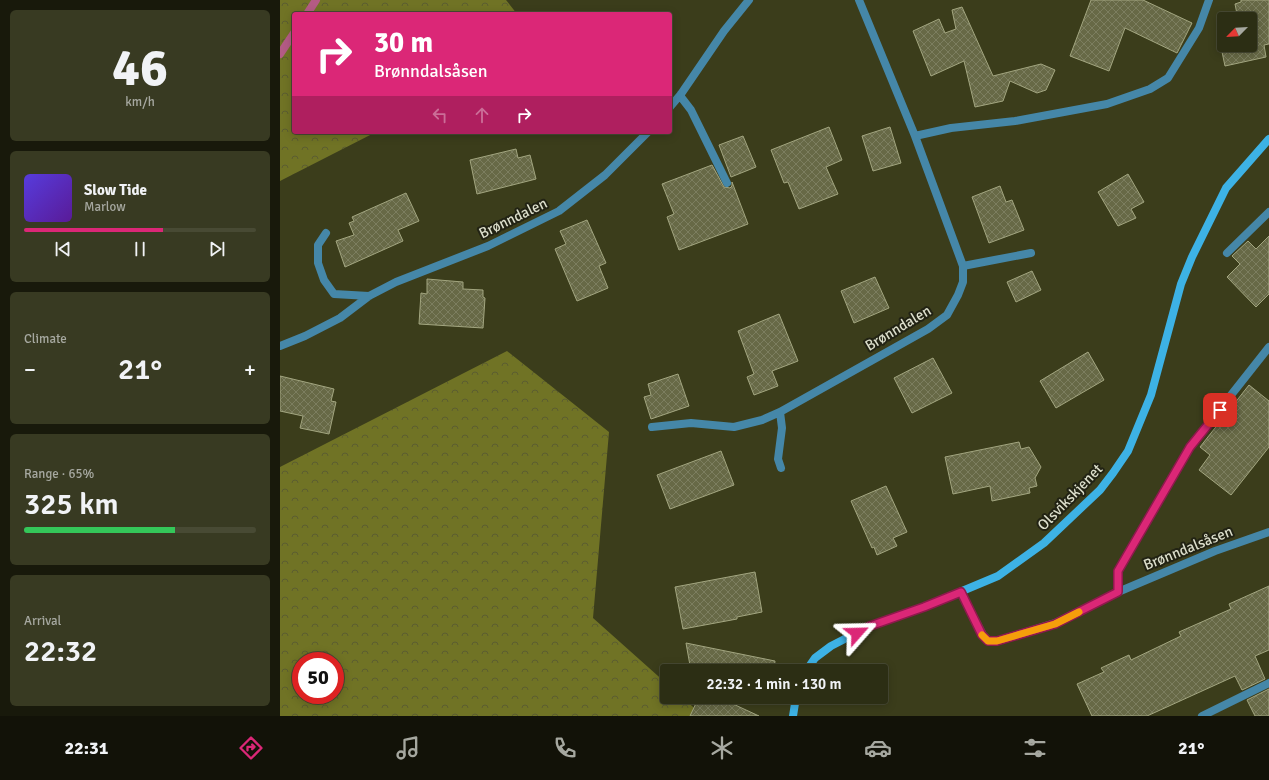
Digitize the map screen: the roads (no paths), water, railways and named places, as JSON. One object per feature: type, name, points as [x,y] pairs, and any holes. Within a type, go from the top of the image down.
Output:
[{"type":"main road","name":"Olsvikskjenet","points":[[811,664],[815,658],[831,646],[870,626],[924,607],[998,576],[1044,544],[1100,490],[1128,451],[1151,395],[1181,284],[1192,257],[1226,188],[1269,139]]},
{"type":"main road","points":[[793,716],[794,704]]},
{"type":"street","points":[[672,105],[681,94],[724,31],[749,0]]},
{"type":"street","name":"Brønndalen","points":[[652,427],[691,423],[734,427],[762,420],[780,412],[928,329],[947,315],[958,295],[963,282],[963,266],[915,136],[858,0]]},
{"type":"street","points":[[915,136],[951,128],[1015,121],[1107,104],[1150,89],[1168,78],[1199,28],[1209,0]]},
{"type":"street","points":[[681,94],[681,97],[691,110],[727,183]]},
{"type":"street","name":"Brønndalen","points":[[280,346],[305,336],[340,318],[369,296],[396,282],[488,246],[559,211],[605,175],[646,134]]},
{"type":"street","points":[[1227,253],[1269,212]]},
{"type":"street","points":[[326,233],[318,245],[318,263],[324,280],[334,294],[369,296]]},
{"type":"street","points":[[963,266],[1032,253]]},
{"type":"street","name":"Brønndalsåsen","points":[[1118,592],[1118,571],[1190,447],[1269,347]]},
{"type":"street","points":[[780,412],[782,428],[778,459],[781,468]]},
{"type":"street","name":"Brønndalsåsen","points":[[961,592],[982,635],[988,641],[997,641],[1055,624],[1118,592],[1215,550],[1269,532]]},
{"type":"street","points":[[1202,716],[1269,684]]},
{"type":"waterway","points":[[308,12],[316,0]]},
{"type":"waterway","points":[[280,54],[292,36]]}]
